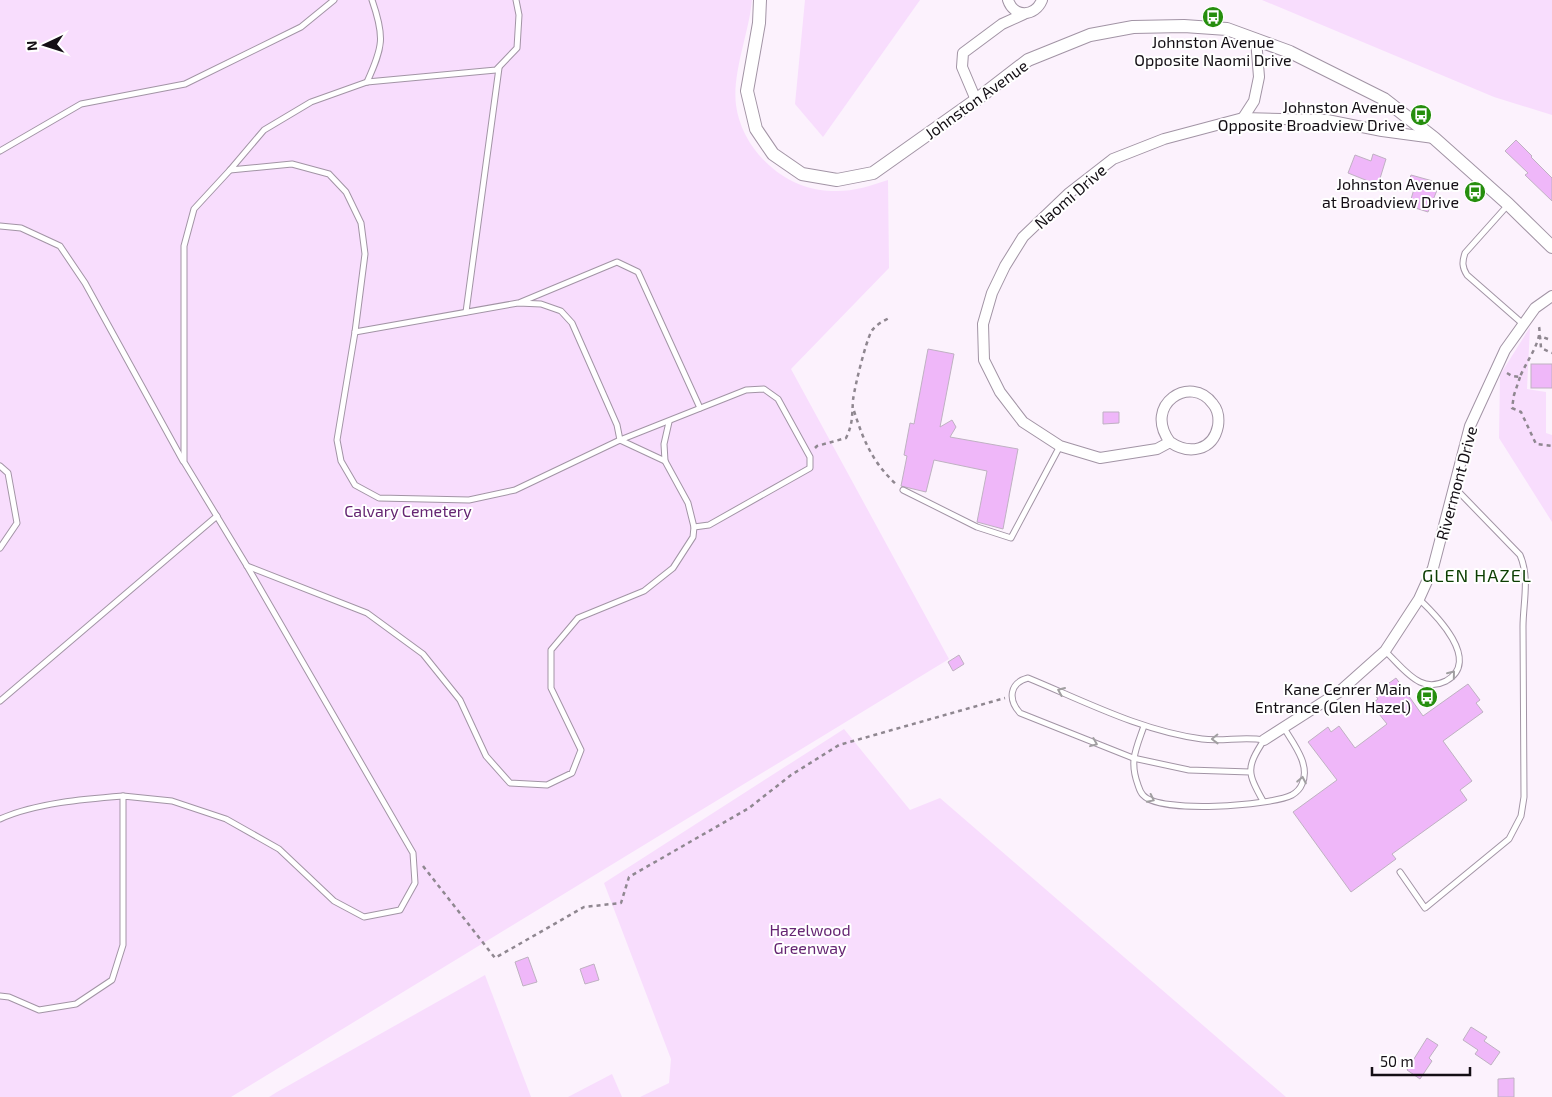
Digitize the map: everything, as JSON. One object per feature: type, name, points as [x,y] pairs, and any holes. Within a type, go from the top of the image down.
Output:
[{"type":"street","name":"Johnston Avenue","points":[[760,0],[759,23],[747,91],[756,129],[773,154],[802,174],[837,180],[873,174],[1028,60],[1090,35],[1133,27],[1184,26],[1227,29],[1305,59],[1384,99],[1434,138],[1508,204],[1552,247]]},
{"type":"street","points":[[976,100],[962,67],[963,53],[1002,24],[1034,11],[1042,0]]},
{"type":"street","points":[[1002,24],[1008,2],[1018,12],[1024,14]]},
{"type":"street","points":[[1243,118],[1254,101],[1259,77],[1256,39]]},
{"type":"street","name":"Naomi Drive","points":[[1170,442],[1157,450],[1100,458],[1060,446],[1023,422],[1000,392],[984,360],[983,324],[992,293],[1005,266],[1023,237],[1068,194],[1113,159],[1164,139],[1243,118],[1326,120],[1382,131],[1434,138]]},
{"type":"street","name":"Rivermont Drive","points":[[1264,740],[1338,692],[1385,651],[1419,600],[1433,568],[1470,426],[1505,350],[1535,308],[1552,296]]},
{"type":"street","points":[[1190,392],[1208,398],[1218,414],[1216,432],[1211,440],[1204,446],[1186,450],[1170,442],[1164,434],[1161,424],[1165,405],[1180,393],[1190,392]]},
{"type":"lane","points":[[0,151],[81,104],[185,84],[301,27],[334,0]]},
{"type":"lane","points":[[367,82],[380,54],[381,29],[372,0]]},
{"type":"lane","points":[[184,462],[184,246],[194,209],[264,130],[311,102],[367,82],[496,70],[517,48],[519,15],[516,0]]},
{"type":"lane","points":[[466,312],[499,66]]},
{"type":"lane","points":[[230,170],[292,164],[329,174],[346,192],[361,223],[365,254],[355,332],[337,440],[341,461],[355,485],[378,498],[469,500],[516,490],[620,440],[746,390],[764,389],[778,399],[810,457],[810,468],[709,525],[694,527]]},
{"type":"lane","points":[[1508,204],[1465,254],[1462,261],[1463,269],[1467,275],[1524,324]]},
{"type":"lane","points":[[0,226],[21,228],[60,246],[86,284],[184,462],[247,566],[414,853],[414,883],[400,910],[364,917],[334,901],[279,849],[226,819],[172,801],[123,796],[78,800],[37,808],[0,819]]},
{"type":"lane","points":[[518,303],[617,262],[638,272],[700,408]]},
{"type":"lane","points":[[355,332],[518,303],[541,304],[561,311],[572,323],[617,425],[620,440]]},
{"type":"lane","points":[[247,566],[367,613],[423,654],[460,700],[486,756],[510,783],[547,785],[572,773],[581,750],[551,688],[551,650],[578,618],[644,591],[673,568],[693,537],[694,527],[688,503],[665,461],[664,444],[668,422]]},
{"type":"lane","points":[[620,440],[665,461]]},
{"type":"lane","points":[[903,490],[977,527],[1011,538],[1060,446]]},
{"type":"lane","points":[[0,466],[8,473],[17,523],[0,548]]},
{"type":"lane","points":[[1400,872],[1426,908],[1509,839],[1521,816],[1524,797],[1523,626],[1525,565],[1520,555],[1454,487]]},
{"type":"lane","points":[[0,702],[217,516]]},
{"type":"lane","points":[[1385,651],[1412,677],[1429,685],[1448,680],[1456,672],[1459,652],[1455,641],[1433,612],[1419,600]]},
{"type":"lane","points":[[1250,772],[1188,770],[1133,758],[1020,713],[1013,705],[1011,696],[1015,686],[1021,679],[1028,678],[1144,726],[1203,739],[1255,738],[1264,740],[1253,756],[1250,772],[1253,783],[1263,801]]},
{"type":"lane","points":[[1144,726],[1133,758],[1133,772],[1142,794],[1148,800],[1160,803],[1213,807],[1263,801],[1291,795],[1299,790],[1304,781],[1303,766],[1299,753],[1283,728]]},
{"type":"lane","points":[[0,996],[9,997],[39,1010],[76,1004],[112,980],[123,945],[123,796]]},
{"type":"path","points":[[810,457],[816,446],[846,438],[851,428],[853,399],[871,332],[879,323],[890,318]]},
{"type":"path","points":[[1538,323],[1541,348],[1552,354]]},
{"type":"path","points":[[1540,336],[1548,339]]},
{"type":"path","points":[[1540,336],[1520,377],[1512,408],[1521,412],[1536,444],[1552,446]]},
{"type":"path","points":[[1504,372],[1520,377]]},
{"type":"path","points":[[853,410],[860,430],[874,458],[883,472],[903,490]]},
{"type":"path","points":[[414,853],[495,958],[584,907],[621,904],[629,877],[749,808],[791,775],[839,745],[1011,696]]},
{"type":"green space","name":"Calvary Cemetery","points":[[0,0],[752,0],[735,93],[740,122],[747,138],[757,152],[783,176],[798,184],[815,189],[847,191],[888,180],[889,268],[791,369],[949,659],[231,1097],[0,1097]]},
{"type":"green space","points":[[805,0],[920,0],[823,137],[795,104]]},
{"type":"green space","points":[[1262,0],[1552,0],[1552,115],[1494,97]]},
{"type":"green space","points":[[1530,327],[1527,389],[1546,392],[1546,433],[1552,435],[1552,522],[1499,438],[1500,375]]},
{"type":"green space","name":"Hazelwood Greenway","points":[[844,729],[910,810],[940,798],[1286,1097],[640,1097],[669,1083],[671,1059],[604,883]]},
{"type":"green space","points":[[485,975],[531,1097],[269,1097],[277,1092]]},
{"type":"green space","points":[[612,1074],[622,1097],[568,1097]]},
{"type":"building","points":[[1516,140],[1552,178],[1552,201],[1525,175],[1528,173],[1505,151]]},
{"type":"building","points":[[1373,154],[1386,159],[1378,185],[1348,173],[1355,155],[1371,161]]},
{"type":"building","points":[[1411,175],[1440,183],[1428,212],[1409,206],[1414,189],[1407,187]]},
{"type":"building","points":[[928,349],[954,354],[940,427],[952,420],[956,427],[950,437],[1018,449],[1003,529],[977,522],[987,471],[934,460],[926,492],[901,486],[907,456],[904,455],[910,423],[914,424]]},
{"type":"building","points":[[1531,364],[1552,364],[1552,388],[1531,388]]},
{"type":"building","points":[[1103,412],[1119,412],[1119,423],[1103,424]]},
{"type":"building","points":[[959,655],[964,664],[953,671],[948,662]]},
{"type":"building","points":[[1396,678],[1423,716],[1468,684],[1480,700],[1476,703],[1483,712],[1443,741],[1472,781],[1460,790],[1467,800],[1392,854],[1396,859],[1351,892],[1293,812],[1337,780],[1308,742],[1328,727],[1331,732],[1339,726],[1355,748],[1387,724],[1371,704],[1378,699],[1374,694]]},
{"type":"building","points":[[528,957],[537,982],[523,986],[515,962]]},
{"type":"building","points":[[594,964],[599,980],[585,984],[580,969]]},
{"type":"building","points":[[1471,1027],[1487,1037],[1484,1041],[1500,1052],[1491,1065],[1475,1054],[1478,1050],[1463,1040]]},
{"type":"building","points":[[1427,1038],[1438,1045],[1429,1058],[1432,1061],[1420,1079],[1407,1070]]},
{"type":"building","points":[[1514,1078],[1514,1097],[1498,1097],[1498,1079]]},
{"type":"place","name":"Johnston Avenue Opposite Naomi Drive","points":[[1213,17]]},
{"type":"place","name":"Johnston Avenue Opposite Broadview Drive","points":[[1421,115]]},
{"type":"place","name":"Johnston Avenue at Broadview Drive","points":[[1475,192]]},
{"type":"place","name":"Kane Cenrer Main Entrance (Glen Hazel)","points":[[1427,697]]},
{"type":"district","name":"GLEN HAZEL","points":[[1477,575]]}]
